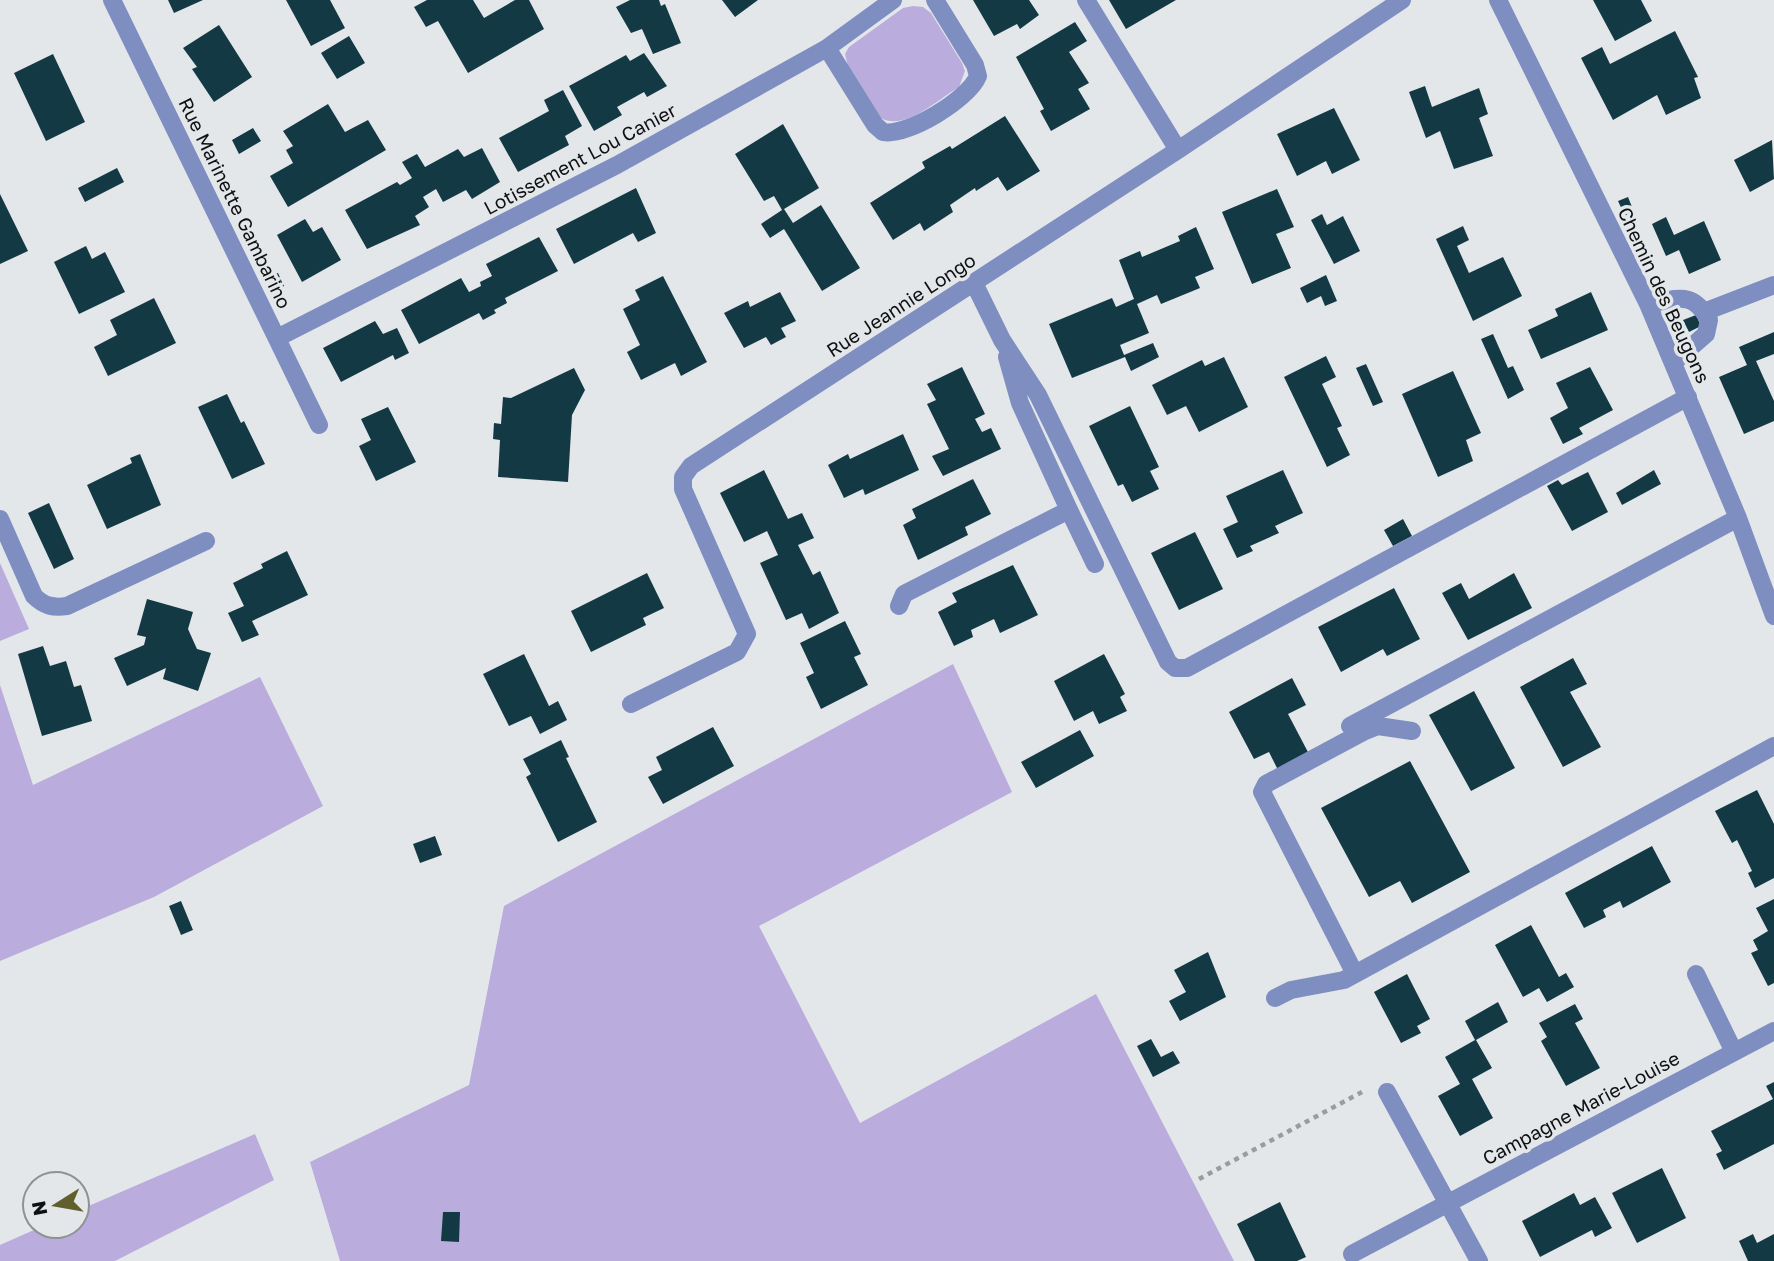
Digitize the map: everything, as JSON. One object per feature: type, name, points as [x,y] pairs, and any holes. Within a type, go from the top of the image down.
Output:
[{"type":"street","name":"Rue Marinette Gambarino","points":[[112,0],[319,425]]},
{"type":"street","name":"Lotissement Lou Canier","points":[[277,338],[617,165],[827,48],[893,0]]},
{"type":"street","points":[[827,48],[875,124],[883,132],[904,132],[967,94],[978,76],[975,65],[935,0]]},
{"type":"street","points":[[1086,0],[1178,150]]},
{"type":"street","name":"Rue Jeannie Longo","points":[[632,704],[737,652],[747,634],[683,489],[683,477],[691,466],[1178,150],[1402,0]]},
{"type":"street","name":"Chemin des Beugons","points":[[1498,0],[1648,304],[1738,518],[1774,616]]},
{"type":"street","points":[[974,283],[1002,340],[1038,395],[1168,662],[1175,668],[1187,667],[1688,397]]},
{"type":"street","points":[[1704,312],[1774,285]]},
{"type":"street","points":[[1648,304],[1685,298],[1700,304],[1709,320],[1706,334],[1673,363]]},
{"type":"street","points":[[1002,340],[1020,403],[1095,564]]},
{"type":"street","points":[[899,598],[1069,510]]},
{"type":"street","points":[[1350,726],[1738,518]]},
{"type":"street","points":[[0,519],[34,596],[42,604],[56,607],[67,606],[206,541]]},
{"type":"street","points":[[1355,974],[1262,792],[1266,784],[1363,732],[1378,726],[1412,731]]},
{"type":"street","points":[[1275,998],[1300,988],[1331,985],[1355,974],[1774,746]]},
{"type":"street","points":[[1696,974],[1734,1052]]},
{"type":"street","name":"Campagne Marie-Louise","points":[[1352,1254],[1774,1031]]},
{"type":"street","points":[[1387,1092],[1479,1261]]},
{"type":"path","points":[[1199,1179],[1377,1085],[1387,1092]]},
{"type":"shaded area","points":[[923,7],[931,13],[965,71],[959,87],[920,113],[899,121],[888,121],[879,117],[848,67],[845,54],[849,47],[903,8]]},
{"type":"shaded area","points":[[0,563],[29,629],[0,641]]},
{"type":"shaded area","points":[[953,664],[1012,792],[759,926],[860,1123],[1096,994],[1234,1261],[340,1261],[310,1162],[469,1085],[504,906]]},
{"type":"shaded area","points":[[260,677],[323,806],[154,897],[0,961],[0,685],[33,785]]},
{"type":"shaded area","points":[[255,1134],[274,1180],[115,1261],[0,1261],[0,1245],[21,1236],[21,1240],[91,1240],[91,1205]]},
{"type":"building","points":[[168,0],[203,0],[174,13]]},
{"type":"building","points":[[286,0],[330,0],[345,28],[311,46]]},
{"type":"building","points":[[427,0],[473,0],[484,18],[515,0],[529,0],[544,29],[468,73],[438,21],[426,27],[414,7]]},
{"type":"building","points":[[630,0],[659,0],[661,6],[665,4],[681,43],[653,54],[642,29],[631,33],[616,7]]},
{"type":"building","points":[[722,0],[758,0],[735,17]]},
{"type":"building","points":[[973,0],[1029,0],[1039,15],[1020,29],[1017,24],[994,36]]},
{"type":"building","points":[[1109,0],[1176,0],[1126,29]]},
{"type":"building","points":[[1593,0],[1641,0],[1652,21],[1615,41]]},
{"type":"building","points":[[1075,22],[1087,41],[1069,52],[1089,83],[1078,89],[1090,109],[1051,131],[1040,111],[1044,109],[1016,57]]},
{"type":"building","points":[[219,25],[252,77],[214,102],[192,69],[197,67],[183,48]]},
{"type":"building","points":[[1675,31],[1698,77],[1694,78],[1701,98],[1666,115],[1657,95],[1613,120],[1581,58],[1602,47],[1610,64]]},
{"type":"building","points":[[349,36],[365,63],[337,79],[321,53]]},
{"type":"building","points":[[644,53],[667,86],[647,97],[644,92],[617,107],[622,115],[594,131],[569,86],[626,55],[630,61]]},
{"type":"building","points":[[53,54],[85,122],[46,141],[14,73]]},
{"type":"building","points":[[1425,86],[1432,107],[1479,88],[1488,114],[1479,118],[1493,156],[1454,169],[1440,131],[1426,138],[1409,92]]},
{"type":"building","points":[[563,90],[582,126],[565,136],[569,145],[518,172],[499,138],[549,111],[544,100]]},
{"type":"building","points":[[328,104],[345,132],[368,120],[386,150],[288,207],[270,176],[293,163],[286,150],[293,146],[283,131]]},
{"type":"building","points":[[1334,108],[1360,160],[1332,174],[1326,161],[1297,176],[1277,134]]},
{"type":"building","points":[[1005,116],[1040,171],[1007,191],[998,177],[950,205],[953,212],[924,231],[920,223],[893,240],[870,203],[925,168],[922,162],[950,146],[952,149]]},
{"type":"building","points":[[783,124],[819,188],[784,209],[793,223],[821,205],[860,268],[822,291],[784,229],[770,238],[761,224],[782,210],[774,196],[764,201],[735,154]]},
{"type":"building","points":[[253,128],[261,141],[239,154],[232,140]]},
{"type":"building","points":[[1772,140],[1774,179],[1750,192],[1734,160]]},
{"type":"building","points":[[482,148],[500,182],[472,199],[466,190],[443,202],[436,189],[423,197],[429,207],[415,216],[420,225],[367,249],[345,210],[397,182],[400,185],[412,178],[402,162],[417,154],[425,167],[458,149],[464,157]]},
{"type":"building","points":[[117,168],[124,182],[85,202],[78,188]]},
{"type":"building","points":[[636,188],[656,233],[638,242],[633,233],[574,264],[556,229]]},
{"type":"building","points":[[1277,189],[1294,227],[1276,234],[1291,268],[1252,284],[1222,212]]},
{"type":"building","points":[[0,194],[28,251],[0,264]]},
{"type":"building","points":[[1628,197],[1634,212],[1625,216],[1618,201]]},
{"type":"building","points":[[1322,214],[1327,225],[1343,216],[1360,251],[1334,264],[1311,220]]},
{"type":"building","points":[[1666,217],[1674,235],[1704,221],[1721,260],[1689,274],[1679,250],[1666,256],[1652,224]]},
{"type":"building","points":[[305,219],[313,232],[322,227],[341,260],[302,282],[277,235]]},
{"type":"building","points":[[1463,226],[1469,240],[1457,246],[1469,273],[1503,257],[1522,296],[1473,321],[1436,239]]},
{"type":"building","points":[[1196,227],[1214,269],[1195,277],[1200,288],[1161,304],[1157,295],[1137,304],[1149,333],[1120,345],[1124,355],[1153,343],[1159,357],[1131,371],[1125,357],[1072,378],[1049,324],[1112,298],[1116,307],[1134,299],[1119,260],[1140,251],[1142,257],[1180,241],[1178,236]]},
{"type":"building","points":[[539,237],[558,271],[505,298],[507,303],[483,320],[479,313],[419,344],[401,310],[461,278],[469,292],[481,286],[480,282],[492,276],[486,264]]},
{"type":"building","points":[[86,246],[92,259],[105,252],[125,292],[79,314],[54,262]]},
{"type":"building","points":[[278,273],[284,286],[274,292],[267,277]]},
{"type":"building","points":[[1326,275],[1337,301],[1325,306],[1321,296],[1307,303],[1300,288]]},
{"type":"building","points":[[663,276],[707,362],[681,376],[675,363],[641,380],[627,352],[640,345],[623,309],[640,300],[635,290]]},
{"type":"building","points":[[780,292],[796,321],[781,328],[786,337],[771,345],[766,337],[744,348],[724,313],[748,301],[750,307]]},
{"type":"building","points":[[1591,292],[1608,330],[1541,359],[1528,330],[1558,316],[1555,309]]},
{"type":"building","points":[[154,298],[176,343],[108,376],[94,347],[117,335],[110,320]]},
{"type":"building","points":[[1696,315],[1701,326],[1689,332],[1683,320]]},
{"type":"building","points":[[375,321],[383,334],[397,328],[409,353],[395,360],[393,355],[341,382],[323,348]]},
{"type":"building","points":[[1774,332],[1774,354],[1756,361],[1774,401],[1774,421],[1744,434],[1719,377],[1747,365],[1739,347]]},
{"type":"building","points":[[1493,334],[1508,368],[1513,366],[1524,390],[1508,399],[1481,339]]},
{"type":"building","points":[[1326,356],[1336,377],[1322,384],[1342,426],[1337,428],[1350,455],[1327,467],[1284,377]]},
{"type":"building","points":[[1224,357],[1248,407],[1199,432],[1186,406],[1167,415],[1152,385],[1202,360],[1205,366]]},
{"type":"building","points":[[1366,364],[1383,402],[1373,406],[1356,368]]},
{"type":"building","points":[[962,367],[985,414],[975,419],[982,432],[991,428],[1001,449],[943,476],[932,456],[949,449],[927,404],[936,400],[927,384]]},
{"type":"building","points":[[1590,367],[1613,410],[1579,428],[1583,434],[1563,444],[1550,418],[1568,408],[1556,383]]},
{"type":"building","points":[[574,368],[585,390],[572,415],[568,482],[498,477],[500,440],[493,439],[494,423],[501,424],[503,397],[511,398]]},
{"type":"building","points":[[1453,371],[1481,433],[1466,440],[1473,461],[1438,477],[1402,394]]},
{"type":"building","points":[[227,394],[265,464],[232,479],[198,407]]},
{"type":"building","points":[[1130,406],[1159,467],[1150,471],[1159,489],[1132,502],[1123,484],[1118,486],[1089,426]]},
{"type":"building","points":[[388,407],[416,462],[376,481],[359,446],[371,440],[361,419]]},
{"type":"building","points":[[903,434],[919,470],[865,495],[863,489],[844,498],[828,465],[848,454],[850,459]]},
{"type":"building","points":[[140,454],[161,505],[107,529],[87,485],[132,463],[130,458]]},
{"type":"building","points":[[764,470],[788,519],[802,513],[814,538],[798,545],[813,575],[820,571],[839,613],[809,629],[802,613],[786,620],[760,563],[778,555],[767,531],[744,542],[720,493]]},
{"type":"building","points":[[1283,470],[1303,513],[1275,526],[1279,533],[1250,546],[1253,551],[1237,558],[1223,529],[1238,522],[1226,496]]},
{"type":"building","points":[[1654,470],[1661,484],[1622,505],[1616,493]]},
{"type":"building","points":[[1588,472],[1608,512],[1572,531],[1547,486],[1558,480],[1562,485]]},
{"type":"building","points":[[973,479],[991,514],[965,527],[968,535],[918,560],[903,525],[916,518],[912,509]]},
{"type":"building","points":[[49,503],[74,559],[54,569],[28,513]]},
{"type":"building","points":[[1403,519],[1412,536],[1393,546],[1384,530]]},
{"type":"building","points":[[1195,532],[1223,589],[1179,610],[1151,553]]},
{"type":"building","points":[[287,551],[308,595],[252,621],[259,635],[242,642],[228,613],[244,606],[233,583],[263,568],[261,564]]},
{"type":"building","points":[[1013,565],[1038,615],[1000,633],[994,619],[971,630],[973,637],[954,646],[938,612],[957,602],[952,593]]},
{"type":"building","points":[[647,573],[664,608],[643,618],[646,625],[591,652],[571,611]]},
{"type":"building","points":[[1514,573],[1532,608],[1468,640],[1442,593],[1461,583],[1469,599]]},
{"type":"building","points":[[1394,588],[1420,639],[1387,656],[1383,649],[1341,672],[1318,627]]},
{"type":"building","points":[[147,599],[193,612],[188,629],[197,649],[211,653],[198,691],[163,679],[166,668],[127,686],[114,658],[144,645],[146,637],[137,635]]},
{"type":"building","points":[[845,621],[861,654],[854,657],[868,685],[821,709],[806,677],[814,673],[800,643]]},
{"type":"building","points":[[43,646],[50,666],[66,661],[74,687],[81,685],[92,721],[42,736],[18,654]]},
{"type":"building","points":[[524,654],[549,706],[558,701],[567,720],[540,734],[531,716],[509,726],[483,674]]},
{"type":"building","points":[[1104,654],[1125,694],[1120,697],[1127,711],[1099,724],[1093,711],[1074,721],[1054,681]]},
{"type":"building","points":[[1573,658],[1587,684],[1570,692],[1601,747],[1563,767],[1520,687]]},
{"type":"building","points":[[1292,678],[1306,705],[1288,714],[1309,754],[1278,770],[1269,752],[1254,759],[1229,712]]},
{"type":"building","points":[[1474,691],[1515,768],[1471,791],[1429,715]]},
{"type":"building","points":[[713,727],[734,766],[663,804],[648,777],[662,770],[656,757]]},
{"type":"building","points":[[1080,730],[1094,756],[1036,788],[1021,762]]},
{"type":"building","points":[[561,740],[569,757],[566,758],[597,822],[558,842],[526,777],[531,774],[523,759]]},
{"type":"building","points":[[1410,761],[1470,872],[1412,903],[1400,881],[1369,897],[1321,808]]},
{"type":"building","points":[[1757,790],[1774,824],[1774,878],[1755,888],[1748,873],[1752,871],[1737,840],[1732,843],[1715,811]]},
{"type":"building","points":[[435,836],[442,855],[420,863],[413,844]]},
{"type":"building","points":[[1652,846],[1671,882],[1623,908],[1620,901],[1603,910],[1606,917],[1584,928],[1565,893]]},
{"type":"building","points":[[1774,899],[1774,983],[1768,986],[1751,953],[1758,950],[1753,940],[1768,931],[1756,908]]},
{"type":"building","points":[[181,901],[193,930],[181,935],[169,906]]},
{"type":"building","points":[[1531,925],[1559,977],[1566,973],[1574,987],[1547,1002],[1539,988],[1523,997],[1495,945]]},
{"type":"building","points":[[1208,952],[1226,997],[1180,1021],[1169,1001],[1186,992],[1174,970]]},
{"type":"building","points":[[1407,974],[1430,1019],[1417,1026],[1421,1033],[1401,1043],[1374,992]]},
{"type":"building","points":[[1498,1002],[1508,1022],[1476,1040],[1492,1068],[1472,1079],[1493,1118],[1460,1136],[1438,1096],[1460,1084],[1445,1057],[1475,1040],[1465,1021]]},
{"type":"building","points":[[1575,1004],[1583,1019],[1575,1023],[1600,1068],[1566,1086],[1541,1041],[1547,1037],[1539,1023]]},
{"type":"building","points":[[1151,1039],[1161,1057],[1173,1051],[1180,1063],[1153,1077],[1137,1046]]},
{"type":"building","points":[[1774,1082],[1774,1144],[1724,1170],[1716,1154],[1722,1151],[1711,1131],[1773,1099],[1766,1086]]},
{"type":"building","points":[[1662,1168],[1686,1218],[1637,1243],[1612,1193]]},
{"type":"building","points":[[1574,1193],[1580,1205],[1595,1197],[1612,1228],[1595,1237],[1592,1230],[1540,1257],[1522,1221]]},
{"type":"building","points":[[1280,1202],[1306,1257],[1297,1261],[1255,1261],[1237,1224]]},
{"type":"building","points":[[443,1212],[460,1212],[459,1242],[441,1241]]},
{"type":"building","points":[[1753,1234],[1757,1243],[1774,1234],[1774,1261],[1748,1261],[1739,1241]]}]
